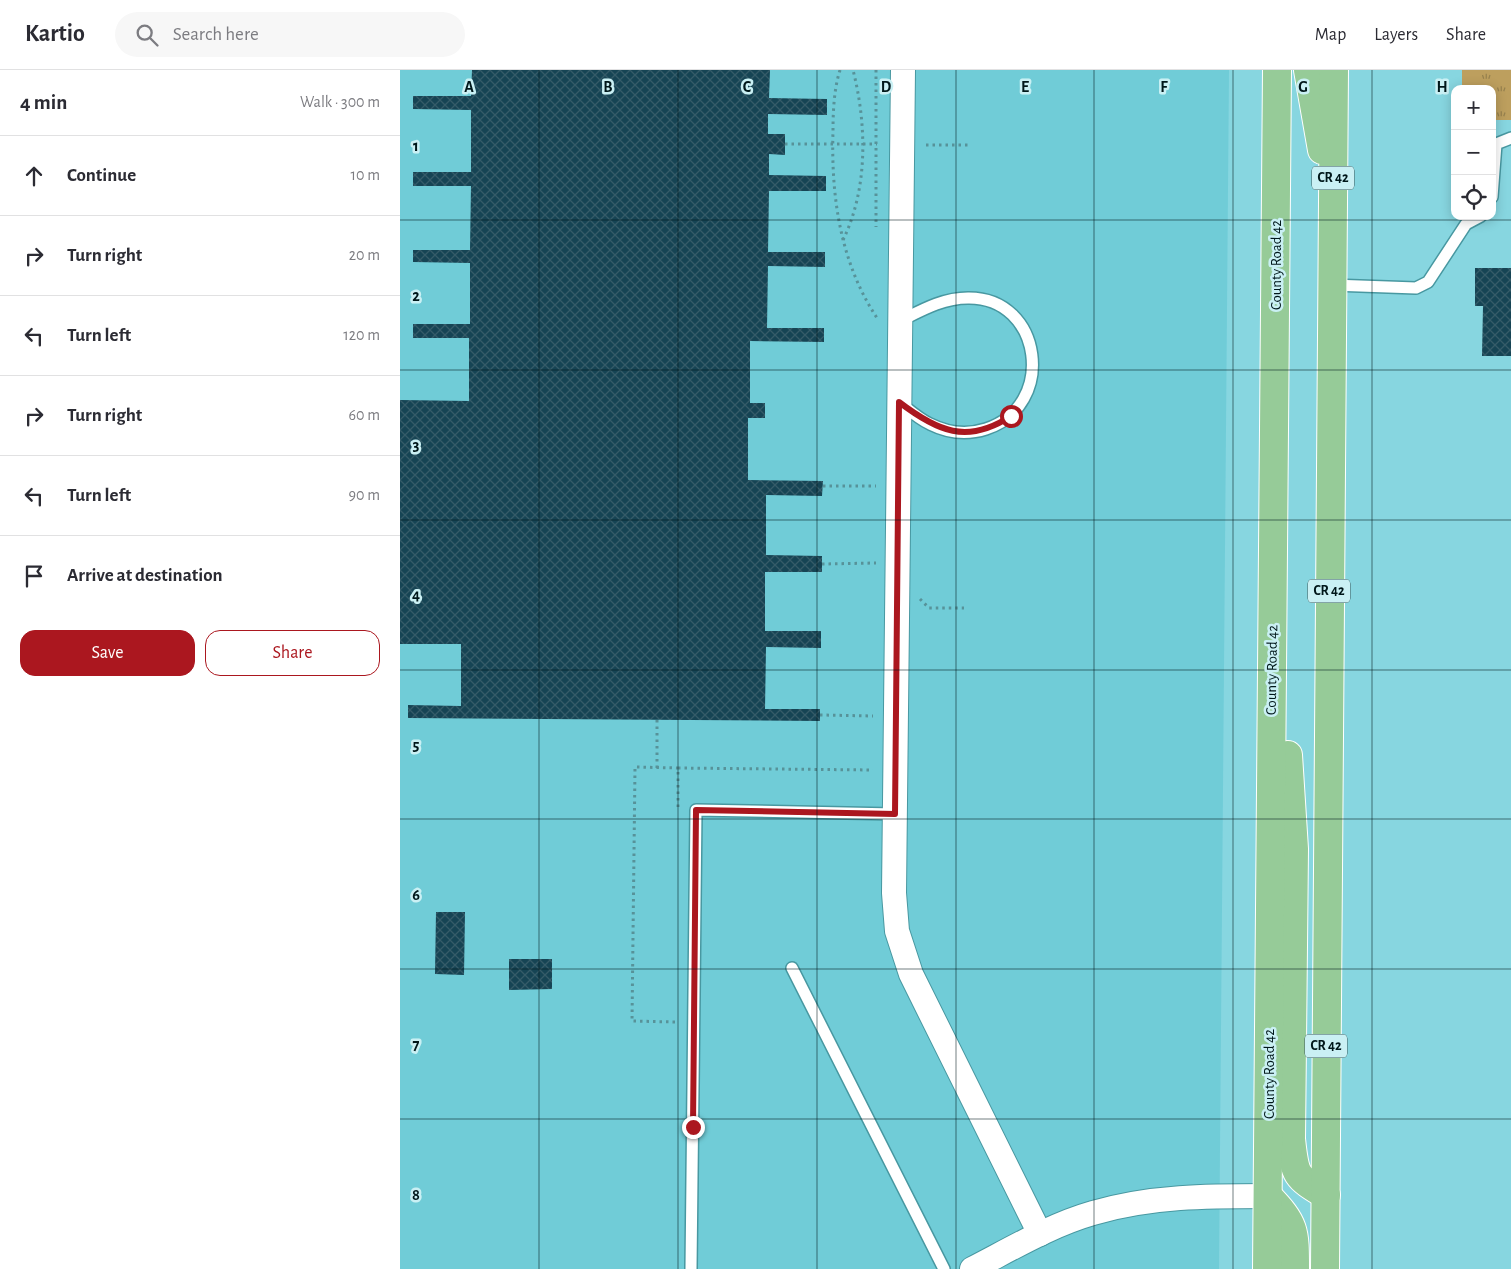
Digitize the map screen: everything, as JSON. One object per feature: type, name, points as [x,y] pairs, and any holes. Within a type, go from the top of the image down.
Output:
[{"type":"highway","name":"County Road 42","points":[[1267,1269],[1277,70]]},
{"type":"highway","points":[[1308,70],[1312,104],[1332,200]]},
{"type":"highway","name":"CR 42","points":[[1325,1269],[1334,70]]},
{"type":"highway","points":[[1272,650],[1287,742],[1294,849],[1290,1076],[1294,1164],[1302,1181],[1326,1195]]},
{"type":"highway","points":[[1268,1196],[1292,1224],[1295,1240],[1295,1269]]},
{"type":"street","points":[[903,70],[891,323],[899,402],[894,893],[897,931],[911,974],[1040,1234]]},
{"type":"street","points":[[972,1269],[1040,1234],[1092,1213],[1165,1199],[1212,1196],[1268,1196]]},
{"type":"lane","points":[[1494,175],[1496,144],[1511,138]]},
{"type":"lane","points":[[1332,285],[1416,288],[1428,282],[1466,224],[1474,220]]},
{"type":"lane","points":[[891,323],[926,307],[946,301],[969,298],[990,302],[1010,312],[1023,328],[1030,345],[1034,364],[1031,382],[1024,401],[1011,416],[997,425],[982,430],[966,434],[947,430],[930,424],[899,402]]},
{"type":"lane","points":[[691,1269],[696,810],[895,814]]},
{"type":"lane","points":[[792,968],[944,1269]]},
{"type":"path","points":[[840,70],[835,99],[832,144],[834,196],[844,240],[860,289],[891,323]]},
{"type":"path","points":[[844,240],[857,205],[863,144],[861,104],[853,70]]},
{"type":"path","points":[[876,70],[875,222],[877,228]]},
{"type":"path","points":[[785,144],[855,144]]},
{"type":"path","points":[[823,486],[881,486]]},
{"type":"path","points":[[820,715],[879,716]]},
{"type":"path","points":[[658,720],[658,768]]},
{"type":"path","points":[[675,1022],[632,1021],[635,767],[878,770]]},
{"type":"path","points":[[678,768],[678,817]]},
{"type":"path","points":[[675,1012],[675,1030]]},
{"type":"shaded area","points":[[400,70],[1229,70],[1219,1269],[400,1269]]},
{"type":"green space","points":[[1462,70],[1511,70],[1511,120],[1496,120],[1496,85],[1462,85]]},
{"type":"building","points":[[472,70],[770,70],[769,98],[827,99],[827,115],[768,114],[768,134],[785,134],[785,155],[769,154],[769,175],[826,176],[826,191],[769,191],[768,252],[825,252],[825,267],[768,266],[767,328],[824,328],[824,342],[750,341],[750,403],[765,403],[765,418],[748,418],[748,480],[823,481],[822,496],[766,495],[766,555],[822,556],[822,572],[765,572],[765,631],[821,631],[821,648],[766,647],[765,709],[820,709],[820,721],[408,718],[408,705],[461,706],[461,644],[400,644],[400,400],[469,401],[469,338],[413,338],[413,324],[470,324],[470,263],[413,262],[413,250],[470,250],[471,186],[413,186],[413,172],[471,172],[471,110],[413,109],[413,96],[471,96]]},
{"type":"building","points":[[1475,268],[1511,268],[1511,356],[1482,356],[1483,306],[1475,306]]},
{"type":"building","points":[[436,912],[465,912],[464,975],[435,974]]},
{"type":"building","points":[[509,959],[552,959],[552,989],[509,990]]},
{"type":"route","points":[[693,1127],[696,987],[696,810],[895,814],[899,402],[930,424],[966,434],[997,425],[1011,416]]}]
